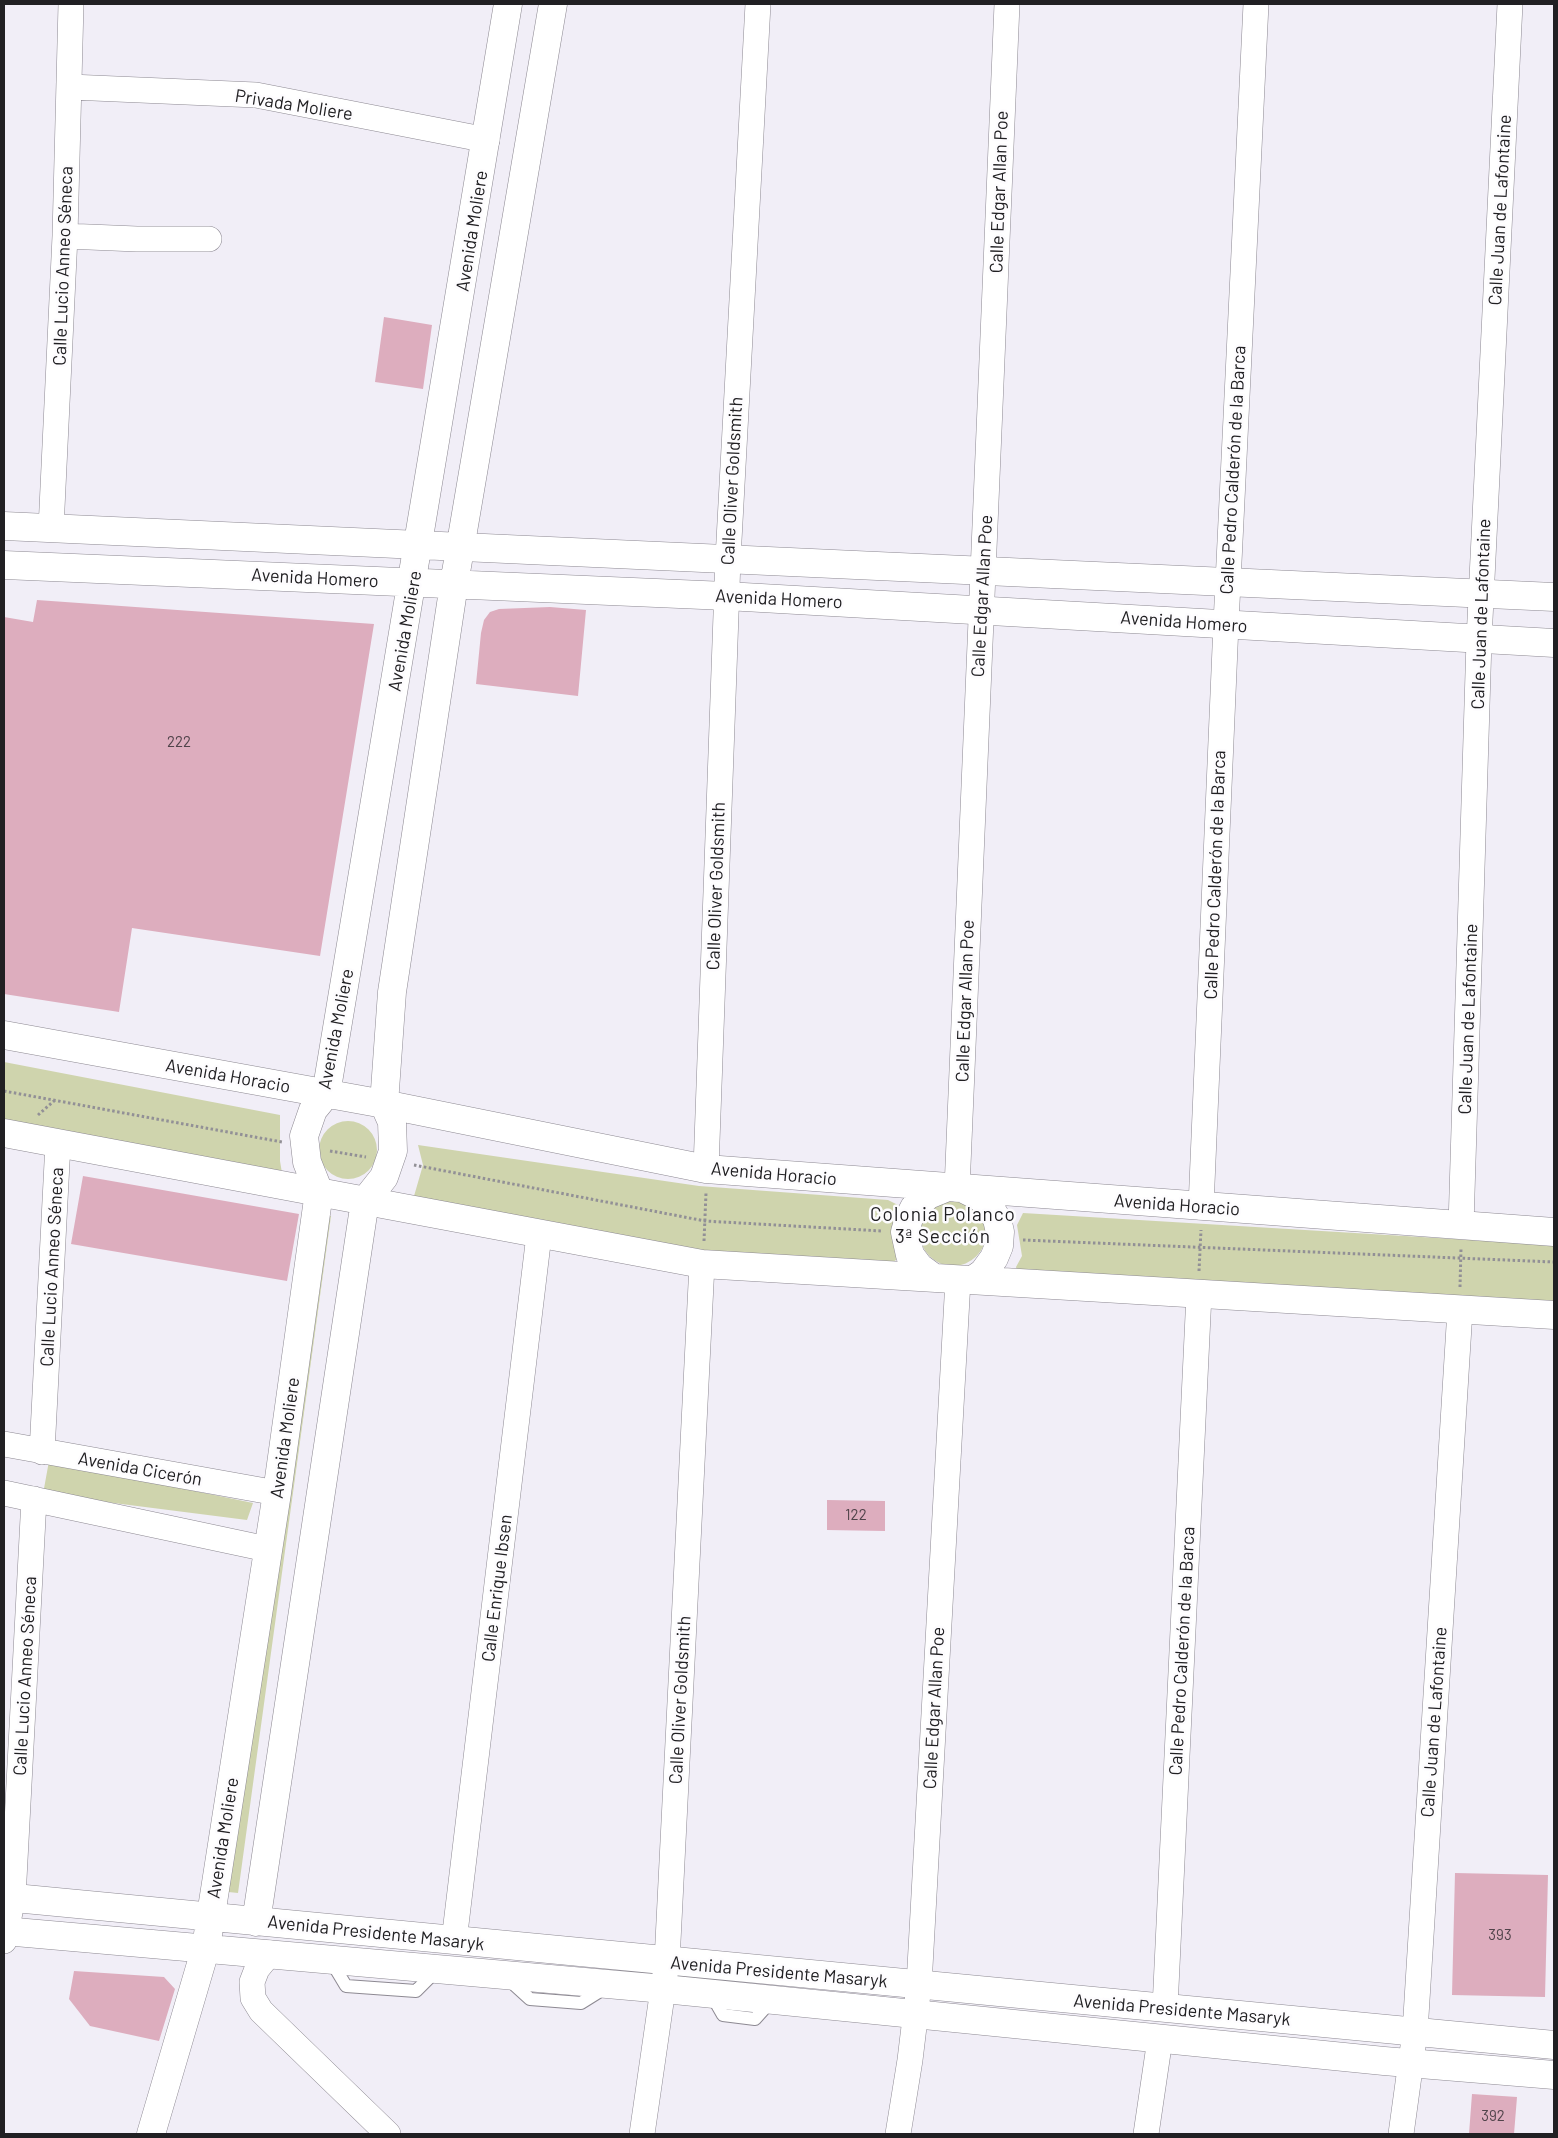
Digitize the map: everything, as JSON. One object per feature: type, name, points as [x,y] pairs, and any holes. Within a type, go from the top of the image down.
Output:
[{"type":"street","name":"Calle Lucio Anneo Séneca","points":[[51,529],[65,236],[70,87],[70,4]]},
{"type":"street","name":"Avenida Moliere","points":[[151,2134],[206,1947],[211,1918],[277,1494],[319,1192],[307,1162],[304,1146],[309,1119],[319,1101],[326,1094],[487,140],[508,4]]},
{"type":"street","points":[[256,1922],[365,1201],[384,1177],[391,1161],[394,1133],[392,1122],[384,1104],[392,992],[460,547],[553,4]]},
{"type":"street","name":"Calle Oliver Goldsmith","points":[[706,1169],[726,596],[758,4]]},
{"type":"street","name":"Calle Edgar Allan Poe","points":[[956,1189],[1007,4]]},
{"type":"street","name":"Calle Pedro Calderón de la Barca","points":[[1201,1207],[1226,624],[1256,4]]},
{"type":"street","name":"Calle Juan de Lafontaine","points":[[1461,1226],[1479,640],[1510,4]]},
{"type":"street","name":"Privada Moliere","points":[[70,87],[256,95],[487,140]]},
{"type":"street","points":[[65,236],[209,239]]},
{"type":"street","name":"Avenida Homero","points":[[4,526],[1554,597]]},
{"type":"street","name":"Avenida Homero","points":[[4,565],[726,596],[1554,643]]},
{"type":"street","name":"Avenida Horacio","points":[[4,1035],[384,1104],[706,1169],[1554,1232]]},
{"type":"street","points":[[4,1133],[539,1235],[702,1264],[1554,1315]]},
{"type":"street","name":"Calle Lucio Anneo Séneca","points":[[42,1452],[58,1143]]},
{"type":"street","points":[[956,1189],[980,1197],[994,1213],[999,1225],[1000,1238],[994,1258],[982,1272],[955,1279],[919,1267],[910,1255],[905,1232],[914,1208],[928,1195],[956,1189]]},
{"type":"street","name":"Calle Enrique Ibsen","points":[[454,1941],[539,1235]]},
{"type":"street","name":"Calle Oliver Goldsmith","points":[[642,2134],[667,1961],[702,1264]]},
{"type":"street","name":"Calle Edgar Allan Poe","points":[[898,2134],[910,2060],[919,1985],[955,1279]]},
{"type":"street","name":"Calle Pedro Calderón de la Barca","points":[[1178,2010],[1199,1294]]},
{"type":"street","name":"Calle Juan de Lafontaine","points":[[1401,2134],[1415,2032],[1460,1310]]},
{"type":"street","name":"Avenida Cicerón","points":[[4,1444],[277,1494]]},
{"type":"street","points":[[4,1493],[267,1549]]},
{"type":"street","name":"Calle Lucio Anneo Séneca","points":[[5,1934],[34,1500]]},
{"type":"street","name":"Avenida Presidente Masaryk","points":[[8,1897],[211,1918],[1554,2045]]},
{"type":"street","name":"Avenida Presidente Masaryk","points":[[5,1934],[206,1947],[330,1958],[664,1989],[1411,2064],[1554,2076]]},
{"type":"street","points":[[270,1953],[257,1969],[252,1982],[253,1998],[260,2011],[388,2134]]},
{"type":"street","points":[[1146,2134],[1160,2039]]},
{"type":"path","points":[[4,1091],[391,1161],[705,1221],[1200,1248],[1554,1262]]},
{"type":"path","points":[[702,1264],[706,1169]]},
{"type":"path","points":[[1199,1294],[1201,1207]]},
{"type":"path","points":[[1460,1310],[1461,1226]]},
{"type":"green space","points":[[4,1062],[280,1115],[280,1161],[283,1179],[4,1126]]},
{"type":"green space","points":[[348,1121],[359,1123],[369,1129],[375,1139],[377,1150],[375,1161],[369,1171],[359,1177],[348,1179],[337,1177],[327,1171],[321,1161],[319,1150],[321,1139],[327,1129],[337,1123]]},
{"type":"green space","points":[[418,1145],[699,1186],[888,1200],[900,1206],[901,1216],[897,1259],[889,1266],[711,1259],[412,1203],[423,1165]]},
{"type":"green space","points":[[953,1200],[965,1203],[976,1210],[983,1221],[986,1233],[983,1245],[976,1256],[965,1263],[953,1266],[941,1263],[930,1256],[923,1245],[920,1233],[923,1221],[930,1210],[941,1203]]},
{"type":"green space","points":[[1023,1213],[1554,1245],[1554,1312],[1018,1276],[1016,1267],[1022,1256],[1017,1225]]},
{"type":"green space","points":[[313,1214],[331,1216],[238,1893],[219,1891]]},
{"type":"green space","points":[[49,1461],[253,1503],[247,1520],[43,1494]]},
{"type":"building","points":[[384,317],[432,325],[423,389],[375,382]]},
{"type":"building","points":[[37,600],[374,624],[320,956],[132,928],[119,1012],[4,994],[4,617],[33,622]]},
{"type":"building","points":[[550,607],[586,610],[578,696],[476,684],[481,633],[484,620],[490,612],[499,609]]},
{"type":"building","points":[[83,1176],[299,1214],[287,1281],[71,1244]]},
{"type":"building","points":[[827,1500],[885,1501],[885,1531],[827,1530]]},
{"type":"building","points":[[1455,1873],[1548,1875],[1545,1997],[1452,1995]]},
{"type":"building","points":[[74,1971],[164,1977],[175,1989],[159,2041],[90,2026],[69,1999]]},
{"type":"building","points":[[1472,2094],[1517,2097],[1514,2134],[1469,2134]]},
{"type":"district","name":"Colonia Polanco 3ª Sección","points":[[943,1226]]}]
